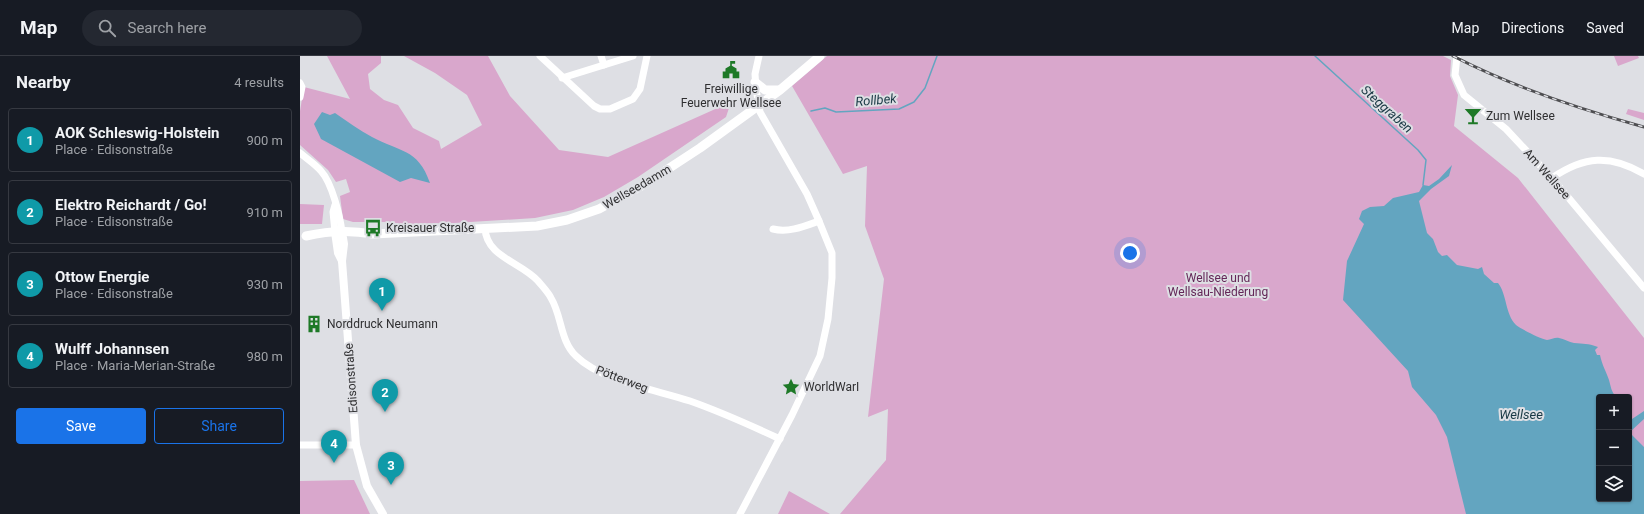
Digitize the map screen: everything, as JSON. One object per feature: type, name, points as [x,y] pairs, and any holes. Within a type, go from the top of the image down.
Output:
[{"type":"main road","name":"Wellseedamm","points":[[303,236],[320,232],[339,235],[537,226],[567,220],[608,205],[661,174],[780,90],[820,56]]},
{"type":"main road","points":[[755,82],[765,90],[780,90]]},
{"type":"street","points":[[540,56],[562,78],[594,106],[600,109],[610,109],[630,101],[637,94],[640,89],[647,56]]},
{"type":"street","points":[[601,56],[604,64]]},
{"type":"street","points":[[562,78],[633,56]]},
{"type":"street","points":[[740,514],[780,439],[815,368],[824,343],[833,259],[829,244],[807,194],[760,112],[755,82],[757,56]]},
{"type":"street","name":"Am Wellsee","points":[[1456,60],[1455,75],[1464,95],[1506,129],[1552,178],[1644,288]]},
{"type":"street","points":[[300,83],[302,87],[300,97]]},
{"type":"street","points":[[300,152],[322,172],[332,191],[335,206],[339,212],[339,235]]},
{"type":"street","points":[[1552,178],[1574,164],[1587,160],[1613,161],[1644,174]]},
{"type":"street","points":[[773,229],[780,231],[793,230],[819,221]]},
{"type":"street","name":"Pötterweg","points":[[486,228],[486,238],[492,248],[530,273],[551,299],[565,340],[575,356],[586,364],[595,370],[631,383],[731,416],[780,439]]},
{"type":"street","name":"Edisonstraße","points":[[339,235],[338,253],[342,261],[356,445],[368,486],[383,514]]},
{"type":"street","points":[[300,445],[356,445]]},
{"type":"green space","points":[[327,56],[381,56],[381,63],[368,74],[370,89],[384,100],[398,105],[413,128],[439,141],[441,149],[482,125],[467,95],[435,73],[404,56],[488,56],[510,96],[559,150],[608,157],[731,102],[726,117],[638,177],[604,197],[573,210],[535,218],[454,223],[400,224],[390,222],[353,222],[343,219],[340,196],[350,192],[346,179],[336,182],[328,170],[300,145],[300,111],[304,87],[350,99]]},
{"type":"green space","name":"Wellsee und Wellsau-Niederung","points":[[827,56],[1443,56],[1451,60],[1450,76],[1458,95],[1454,126],[1518,178],[1644,338],[1644,514],[840,514],[886,460],[888,409],[868,417],[884,279],[865,226],[867,166],[843,174],[792,86]]},
{"type":"green space","points":[[1614,56],[1638,56],[1639,58],[1618,66]]},
{"type":"green space","points":[[1628,109],[1644,113],[1644,120],[1626,114]]},
{"type":"green space","points":[[300,204],[324,205],[322,224],[300,224]]},
{"type":"green space","points":[[354,480],[370,514],[300,514],[300,481]]},
{"type":"green space","points":[[789,491],[830,514],[778,514]]},
{"type":"water","points":[[322,112],[330,115],[335,113],[372,137],[407,152],[420,163],[430,183],[411,178],[400,182],[321,139],[314,124]]},
{"type":"water","name":"Wellsee","points":[[1452,165],[1449,176],[1431,189],[1419,201],[1427,233],[1433,239],[1438,252],[1442,256],[1447,255],[1457,265],[1478,269],[1482,267],[1484,274],[1494,283],[1498,283],[1512,320],[1519,327],[1547,340],[1559,338],[1574,343],[1588,344],[1598,347],[1595,350],[1597,355],[1600,355],[1614,394],[1596,394],[1596,502],[1632,502],[1632,435],[1644,447],[1644,514],[1466,514],[1447,437],[1436,415],[1412,387],[1408,371],[1343,300],[1347,261],[1364,224],[1359,219],[1362,211],[1370,207],[1384,206],[1393,198],[1419,192],[1423,185],[1429,186],[1439,179]]},
{"type":"water","name":"Wellsee","points":[[1644,411],[1644,419],[1632,430],[1632,419]]},
{"type":"waterway","name":"Rollbek","points":[[811,111],[825,108],[836,112],[899,109],[914,102],[925,88],[937,56]]},
{"type":"waterway","name":"Steggraben","points":[[1315,56],[1418,150],[1426,160],[1423,185]]},
{"type":"railway","points":[[1453,56],[1499,78],[1547,96],[1595,113],[1644,127]]},
{"type":"place","name":"Freiwillige Feuerwehr Wellsee","points":[[731,70]]},
{"type":"place","name":"Zum Wellsee","points":[[1473,116]]},
{"type":"place","name":"Kreisauer Straße","points":[[373,228]]},
{"type":"place","name":"AOK Schleswig-Holstein","points":[[382,311]]},
{"type":"place","name":"Norddruck Neumann","points":[[314,324]]},
{"type":"place","name":"WorldWarI","points":[[791,387]]},
{"type":"place","name":"Elektro Reichardt / Go!","points":[[385,412]]},
{"type":"place","name":"Wulff Johannsen","points":[[334,463]]},
{"type":"place","name":"Ottow Energie","points":[[391,485]]}]
